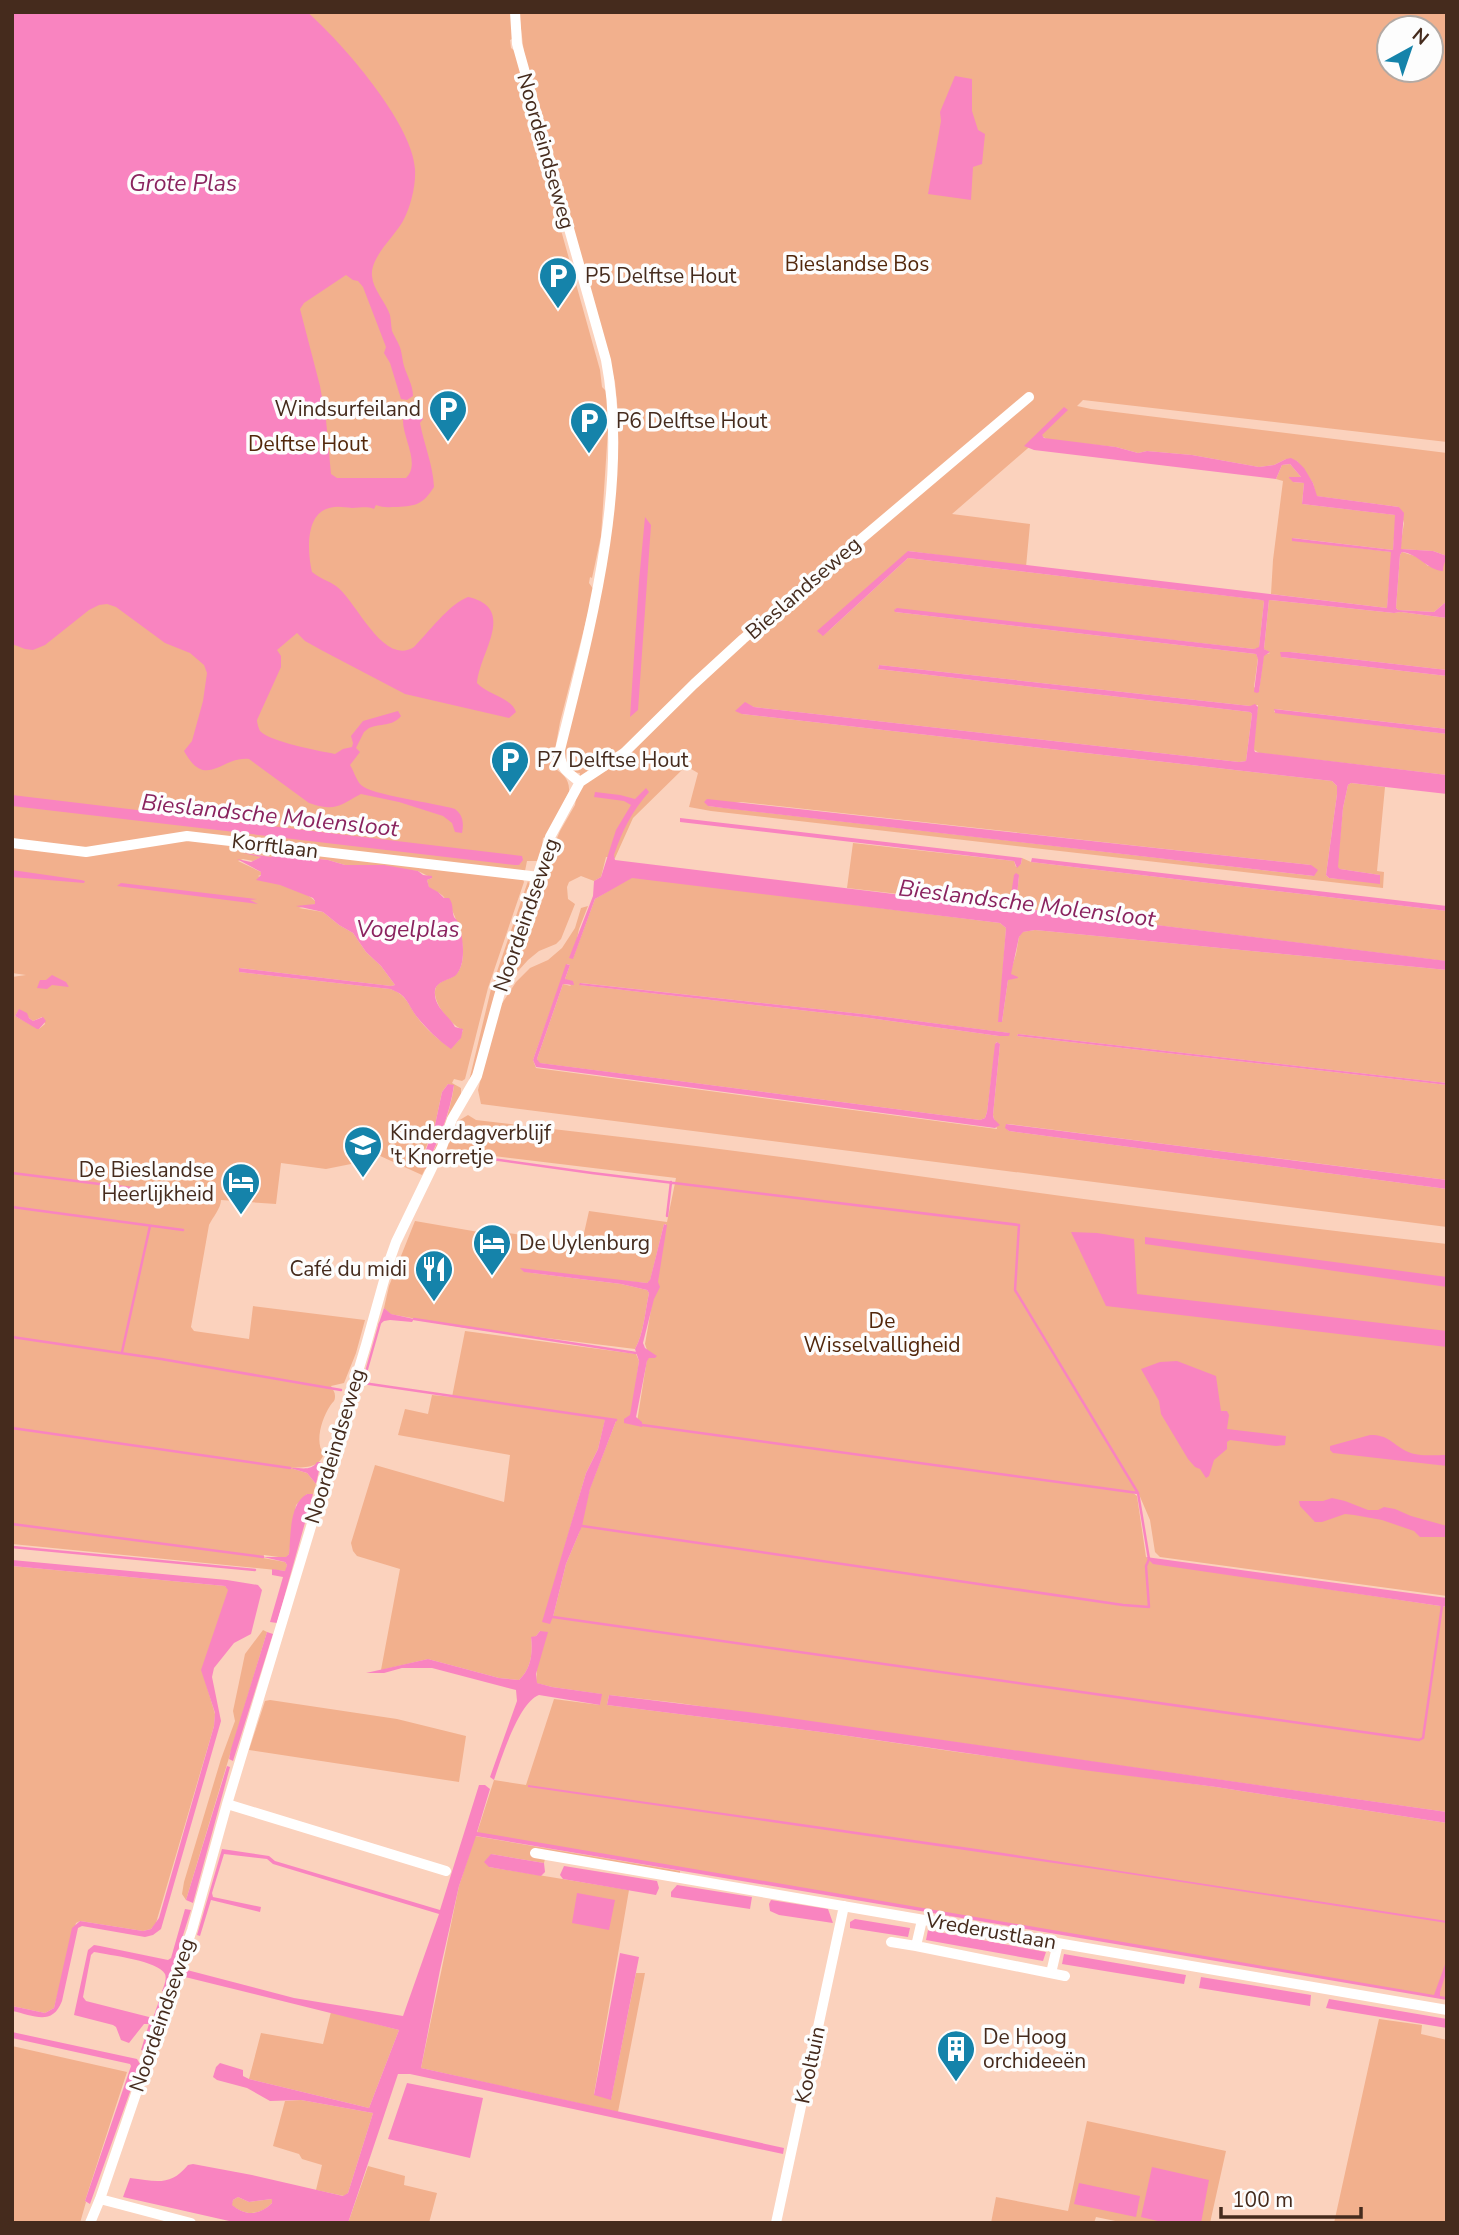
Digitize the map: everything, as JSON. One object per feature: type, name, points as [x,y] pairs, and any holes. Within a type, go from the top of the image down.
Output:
[{"type":"street","name":"Noordeindseweg","points":[[90,2223],[192,1930],[390,1259],[442,1147],[452,1119],[477,1076],[499,996],[550,837],[580,782],[564,770],[560,761],[560,750],[599,582],[612,486],[613,409],[606,360],[517,44],[515,12]]},
{"type":"street","name":"Bieslandseweg","points":[[580,782],[624,753],[743,639],[1029,397]]},
{"type":"street","name":"Korftlaan","points":[[12,843],[86,852],[187,836],[538,877]]},
{"type":"street","points":[[227,1804],[446,1871]]},
{"type":"street","name":"Vrederustlaan","points":[[535,1853],[1447,2010]]},
{"type":"street","name":"Kooltuin","points":[[776,2223],[844,1906]]},
{"type":"street","points":[[916,1945],[922,1920]]},
{"type":"street","points":[[891,1942],[1065,1976]]},
{"type":"street","points":[[1051,1973],[1058,1943]]},
{"type":"street","points":[[100,2199],[191,2223]]},
{"type":"green space","name":"Delftse Hout","points":[[12,12],[513,12],[514,38],[510,40],[511,48],[515,51],[549,187],[600,370],[602,387],[606,391],[609,414],[601,536],[589,583],[594,590],[560,722],[552,766],[567,780],[569,792],[546,837],[543,838],[540,861],[527,861],[525,871],[195,833],[89,848],[12,839]]},
{"type":"green space","name":"Bieslandse Bos","points":[[519,12],[1447,12],[1447,442],[1083,400],[1077,406],[1447,453],[1447,556],[1433,551],[1400,549],[1404,523],[1399,507],[1316,496],[1313,483],[1297,461],[1286,459],[1274,465],[1259,467],[1192,455],[1147,451],[1138,453],[1116,447],[1048,440],[1042,436],[952,514],[1030,524],[1026,567],[909,551],[823,636],[908,558],[1262,600],[1259,648],[1254,649],[895,609],[895,612],[1256,654],[1258,658],[1254,687],[1259,691],[1264,655],[1270,653],[1264,649],[1269,600],[1447,618],[1447,670],[1290,652],[1281,657],[1447,676],[1447,729],[1275,709],[1274,712],[1447,734],[1447,775],[1259,753],[1253,749],[1258,705],[879,665],[878,669],[1250,712],[1252,714],[1246,761],[749,705],[742,714],[1332,781],[1337,786],[1337,794],[1326,875],[1329,878],[1380,883],[1380,875],[1337,867],[1348,785],[1351,783],[1385,787],[1377,871],[1384,872],[1383,888],[711,811],[689,807],[698,773],[686,766],[633,818],[615,858],[606,857],[601,877],[594,881],[581,876],[569,882],[568,899],[575,904],[561,939],[539,951],[509,981],[547,862],[575,805],[580,773],[571,769],[563,752],[616,481],[618,413],[615,382],[524,53]],"holes":[[[741,802],[1311,865],[1314,876],[708,806]]]},
{"type":"green space","points":[[1290,464],[1301,477],[1294,477],[1293,482],[1304,483],[1302,504],[1396,515],[1393,550],[1292,540],[1392,552],[1387,608],[1271,594],[1283,481],[1276,479],[1282,465]]},
{"type":"green space","points":[[1402,552],[1418,557],[1428,566],[1443,563],[1447,558],[1447,601],[1434,612],[1396,608]]},
{"type":"green space","points":[[185,839],[523,879],[524,882],[488,988],[465,1079],[454,1079],[452,1083],[461,1088],[461,1097],[427,1170],[425,1169],[422,1175],[378,1155],[326,1169],[281,1163],[276,1204],[221,1200],[209,1225],[191,1327],[194,1331],[249,1339],[253,1306],[365,1320],[344,1383],[331,1386],[335,1399],[324,1417],[319,1437],[324,1454],[315,1465],[290,1468],[307,1473],[316,1484],[313,1494],[307,1494],[296,1505],[289,1554],[286,1558],[264,1555],[263,1558],[285,1562],[286,1571],[12,1544],[12,977],[26,975],[12,973],[12,847],[90,856]],"holes":[[[246,853],[271,857],[276,854],[328,860],[345,865],[418,871],[432,878],[427,880],[429,888],[448,903],[460,932],[462,964],[453,977],[438,984],[435,993],[443,1012],[463,1030],[459,1040],[451,1048],[441,1041],[432,1034],[403,997],[390,989],[239,972],[240,968],[395,985],[353,933],[323,912],[299,908],[315,904],[309,896],[258,876],[261,872],[238,861],[253,861],[262,857]],[[19,1010],[33,1021],[42,1017],[45,1024],[39,1029],[15,1016]],[[448,1084],[454,1086],[443,1128],[425,1168],[425,1150],[435,1125],[442,1092]]]},
{"type":"green space","points":[[853,843],[1014,861],[1016,867],[1021,864],[1022,858],[1031,862],[1447,911],[1445,961],[1019,908],[1016,906],[1019,875],[1010,907],[847,888]]},
{"type":"green space","points":[[631,877],[1000,923],[1006,928],[999,1022],[1002,1022],[1008,980],[1019,937],[1022,932],[1035,930],[1447,970],[1447,1083],[1017,1036],[1447,1085],[1447,1180],[1009,1124],[1006,1124],[1006,1128],[1009,1131],[1447,1189],[1447,1227],[481,1104],[478,1090],[499,1008],[516,982],[530,968],[548,960],[562,948],[575,928],[581,908],[588,906],[579,929],[573,958],[595,899]],"holes":[[[567,964],[570,965],[565,979],[571,986],[563,984],[537,1059],[539,1063],[980,1120],[985,1118],[987,1112],[996,1042],[1000,1044],[993,1115],[997,1129],[536,1068],[533,1060]],[[580,985],[862,1014],[1009,1033],[999,1036],[862,1017]]]},
{"type":"green space","points":[[528,881],[530,885],[477,1064],[469,1081],[491,989]]},
{"type":"green space","name":"De Wisselvalligheid","points":[[468,1115],[476,1120],[760,1154],[1150,1208],[1447,1244],[1447,1596],[1160,1557],[1155,1552],[1150,1520],[1138,1492],[1132,1492],[1137,1496],[1146,1557],[1153,1563],[1447,1607],[1447,1812],[678,1703],[609,1695],[607,1705],[1216,1787],[1447,1823],[1447,1998],[477,1833],[494,1780],[526,1785],[554,1699],[600,1705],[601,1694],[536,1683],[540,1631],[531,1638],[530,1660],[519,1680],[499,1678],[428,1659],[381,1670],[400,1569],[357,1556],[351,1543],[375,1465],[504,1502],[510,1455],[398,1435],[405,1409],[428,1414],[432,1395],[452,1397],[465,1331],[636,1354],[639,1361],[631,1420],[637,1422],[648,1353],[645,1344],[666,1224],[650,1281],[647,1283],[524,1272],[621,1284],[647,1290],[649,1293],[644,1322],[635,1349],[465,1328],[390,1314],[384,1308],[389,1286],[415,1221],[496,1235],[508,1233],[579,1243],[582,1242],[589,1211],[667,1222],[676,1178],[445,1150],[458,1121]],"holes":[[[605,1420],[616,1421],[590,1488],[579,1533],[566,1564],[553,1617],[543,1622],[586,1473],[598,1449]]]},
{"type":"green space","points":[[12,1566],[225,1586],[229,1589],[202,1670],[215,1714],[214,1726],[156,1923],[151,1929],[143,1931],[80,1921],[76,1923],[54,2008],[45,2013],[12,2006]]},
{"type":"green space","points":[[263,1630],[267,1632],[186,1900],[182,1894],[184,1882],[235,1721],[233,1711],[245,1654]]},
{"type":"green space","points":[[265,1701],[397,1719],[466,1736],[459,1782],[249,1750]]},
{"type":"green space","points":[[475,1836],[680,1871],[680,1875],[545,1859],[544,1863],[491,1854],[489,1867],[629,1890],[594,2094],[611,2099],[636,1973],[645,1973],[618,2112],[421,2068],[459,1886]]},
{"type":"green space","points":[[331,2012],[399,2030],[369,2108],[249,2079],[261,2033],[323,2044]]},
{"type":"green space","points":[[1379,2019],[1422,2025],[1421,2034],[1447,2040],[1447,2223],[1334,2223]]},
{"type":"green space","points":[[12,2046],[127,2072],[80,2223],[12,2223]]},
{"type":"green space","points":[[301,2100],[373,2113],[348,2193],[344,2196],[316,2190],[322,2165],[273,2146],[285,2101]]},
{"type":"green space","points":[[1087,2121],[1226,2151],[1210,2223],[1125,2223],[1096,2217],[1094,2223],[991,2223],[996,2197],[1068,2211]]},
{"type":"green space","points":[[368,2166],[405,2176],[404,2185],[437,2193],[429,2223],[348,2223]]},
{"type":"green space","points":[[238,2197],[249,2202],[272,2199],[272,2203],[257,2212],[247,2213],[231,2205]]},
{"type":"water","name":"Grote Plas","points":[[12,12],[307,12],[338,42],[373,84],[402,130],[411,151],[415,182],[403,221],[375,262],[372,276],[390,315],[392,331],[400,347],[413,396],[407,400],[401,399],[390,363],[384,353],[386,347],[363,287],[358,281],[346,275],[304,303],[300,309],[320,386],[331,474],[337,478],[406,478],[412,465],[403,419],[410,413],[421,415],[423,419],[420,423],[434,487],[423,501],[410,506],[376,505],[374,509],[335,507],[324,510],[314,522],[309,538],[312,572],[344,593],[381,640],[392,648],[403,651],[414,647],[446,612],[461,601],[468,597],[483,603],[491,611],[493,621],[477,683],[504,699],[516,712],[509,718],[405,694],[305,641],[297,633],[277,650],[281,656],[281,667],[257,721],[260,731],[274,739],[335,754],[352,747],[351,736],[363,721],[398,711],[401,716],[394,722],[369,728],[364,732],[356,748],[360,752],[350,765],[356,778],[367,789],[455,809],[462,820],[462,833],[455,832],[452,823],[443,816],[399,802],[361,794],[337,806],[325,807],[309,803],[249,759],[239,759],[214,769],[200,769],[184,751],[192,741],[203,701],[207,673],[204,665],[190,653],[165,643],[116,607],[107,604],[89,610],[45,645],[33,650],[12,644]]},
{"type":"water","points":[[955,76],[972,79],[972,111],[978,130],[985,134],[982,164],[973,167],[971,200],[928,194],[941,121],[940,112]]},
{"type":"water","points":[[1064,407],[1068,410],[1042,435],[1044,438],[1116,447],[1138,453],[1147,451],[1192,455],[1259,467],[1274,465],[1291,458],[1304,468],[1317,496],[1399,507],[1404,513],[1401,549],[1433,551],[1447,556],[1443,571],[1402,552],[1396,608],[1434,612],[1447,601],[1447,618],[1269,600],[1264,649],[1270,652],[1264,656],[1257,693],[1254,692],[1258,659],[1256,654],[894,610],[897,608],[1254,649],[1259,647],[1264,601],[908,558],[823,636],[817,631],[908,551],[1387,608],[1391,552],[1292,541],[1292,538],[1393,550],[1395,515],[1302,504],[1304,483],[1293,482],[1289,478],[1301,477],[1290,464],[1282,465],[1276,479],[1034,450],[1024,446]]},
{"type":"water","points":[[645,517],[651,525],[638,710],[630,717],[639,581]]},
{"type":"water","points":[[1280,652],[1447,670],[1447,676],[1281,657]]},
{"type":"water","points":[[879,665],[1250,706],[1255,704],[1258,707],[1255,752],[1447,775],[1447,794],[1351,783],[1348,785],[1343,808],[1338,867],[1380,875],[1380,884],[1329,878],[1326,875],[1337,794],[1337,786],[1332,781],[742,714],[735,711],[745,702],[754,707],[1246,761],[1252,714],[1250,712],[878,669]]},
{"type":"water","points":[[1274,709],[1447,729],[1447,734],[1275,713]]},
{"type":"water","points":[[646,788],[649,792],[637,806],[624,830],[614,855],[615,860],[1009,908],[1016,873],[1019,875],[1016,906],[1019,908],[1447,961],[1447,970],[1035,930],[1023,932],[1019,937],[1011,974],[1018,978],[1008,980],[1002,1022],[998,1022],[1006,928],[1000,923],[632,878],[595,899],[573,959],[569,958],[593,896],[594,881],[601,877],[616,830],[631,805],[624,801],[594,797],[595,792],[635,799]]},
{"type":"water","points":[[12,795],[522,856],[523,860],[519,865],[515,865],[12,806]]},
{"type":"water","points":[[707,799],[1311,865],[1318,870],[1314,876],[731,809],[708,806],[704,802]]},
{"type":"water","points":[[680,818],[1022,858],[1017,868],[1014,861],[680,822]]},
{"type":"water","name":"Vogelplas","points":[[243,853],[328,860],[345,865],[384,865],[432,876],[427,880],[429,887],[444,898],[449,898],[461,934],[462,964],[456,975],[438,985],[435,996],[455,1027],[463,1029],[461,1038],[451,1049],[425,1026],[404,997],[390,989],[239,972],[239,968],[395,985],[353,933],[323,912],[296,906],[315,904],[313,898],[280,885],[256,880],[261,872],[237,859],[251,862],[261,857]]},
{"type":"water","points":[[1032,858],[1447,906],[1447,911],[1031,862]]},
{"type":"water","points":[[12,870],[85,881],[12,877]]},
{"type":"water","points":[[121,883],[257,899],[250,900],[258,904],[117,886]]},
{"type":"water","points":[[566,964],[570,965],[565,979],[573,981],[574,985],[563,984],[537,1059],[540,1063],[980,1120],[985,1118],[987,1112],[997,1042],[1000,1044],[993,1115],[1000,1125],[995,1128],[536,1067],[533,1060]]},
{"type":"water","points":[[52,975],[66,982],[69,987],[52,985],[47,989],[37,988],[40,980],[46,980]]},
{"type":"water","points":[[579,985],[1010,1033],[1009,1036],[999,1036],[862,1017]]},
{"type":"water","points":[[19,1009],[27,1013],[33,1021],[43,1017],[46,1021],[37,1029],[15,1016]]},
{"type":"water","points":[[1017,1036],[1447,1083],[1447,1085]]},
{"type":"water","points":[[448,1084],[454,1085],[450,1107],[425,1168],[420,1166],[435,1125],[442,1092]]},
{"type":"water","points":[[1006,1124],[1447,1180],[1447,1189],[1009,1131],[1005,1128]]},
{"type":"water","points":[[664,1224],[667,1225],[658,1282],[660,1287],[654,1299],[643,1343],[645,1348],[657,1356],[647,1361],[636,1417],[642,1422],[642,1427],[624,1423],[624,1419],[630,1415],[639,1361],[635,1349],[644,1322],[649,1293],[647,1290],[621,1284],[524,1272],[520,1268],[647,1283]]},
{"type":"water","points":[[1071,1232],[1134,1239],[1137,1294],[1447,1331],[1447,1347],[1106,1306]]},
{"type":"water","points":[[1145,1237],[1447,1277],[1447,1287],[1145,1244]]},
{"type":"water","points":[[384,1308],[391,1314],[414,1319],[412,1322],[384,1321],[378,1326]]},
{"type":"water","points":[[1177,1361],[1216,1376],[1221,1411],[1227,1411],[1229,1415],[1227,1429],[1286,1436],[1285,1445],[1230,1440],[1227,1442],[1227,1449],[1214,1460],[1206,1478],[1188,1459],[1161,1414],[1159,1401],[1141,1369],[1160,1362]]},
{"type":"water","points":[[605,1419],[616,1421],[590,1489],[582,1526],[566,1564],[553,1617],[550,1624],[542,1622],[586,1473],[598,1449]]},
{"type":"water","points":[[1370,1435],[1386,1438],[1411,1453],[1447,1455],[1447,1466],[1333,1453],[1330,1450],[1330,1446]]},
{"type":"water","points":[[321,1462],[316,1484],[307,1473],[290,1468],[308,1468]]},
{"type":"water","points":[[307,1494],[313,1494],[277,1623],[270,1622],[283,1577],[272,1575],[272,1569],[285,1571],[287,1565],[285,1562],[263,1557],[286,1557],[289,1554],[294,1512]]},
{"type":"water","points":[[1332,1498],[1368,1510],[1384,1507],[1395,1509],[1447,1526],[1447,1537],[1420,1537],[1414,1531],[1382,1520],[1354,1515],[1345,1514],[1315,1522],[1300,1506],[1299,1501],[1323,1501]]},
{"type":"water","points":[[1146,1557],[1447,1598],[1447,1607],[1153,1564]]},
{"type":"water","points":[[12,1560],[227,1580],[258,1585],[262,1590],[251,1634],[234,1643],[214,1668],[212,1677],[221,1721],[161,1929],[145,1937],[82,1926],[78,1928],[62,2001],[58,2009],[47,2017],[12,2011],[12,2006],[45,2013],[54,2008],[72,1928],[80,1921],[143,1931],[151,1929],[159,1918],[214,1726],[215,1713],[201,1670],[228,1590],[225,1586],[12,1566]]},
{"type":"water","points":[[540,1631],[548,1632],[536,1674],[537,1683],[602,1694],[600,1705],[539,1695],[518,1719],[494,1780],[490,1777],[517,1701],[516,1690],[432,1668],[402,1668],[384,1673],[366,1673],[428,1659],[499,1678],[519,1680],[530,1660],[531,1637]]},
{"type":"water","points":[[267,1632],[273,1634],[233,1761],[229,1759],[231,1749]]},
{"type":"water","points":[[609,1695],[748,1712],[1447,1812],[1447,1823],[1216,1787],[607,1705]]},
{"type":"water","points":[[227,1766],[230,1767],[193,1903],[186,1900]]},
{"type":"water","points":[[479,1785],[485,1785],[490,1789],[477,1832],[1434,1995],[1447,1959],[1440,1996],[1447,1997],[1447,2000],[476,1836],[459,1886],[421,2068],[784,2148],[783,2154],[410,2074],[398,2074],[348,2223],[238,2223],[123,2197],[130,2178],[169,2180],[193,2164],[343,2196],[348,2193],[373,2113],[301,2100],[270,2101],[247,2088],[217,2080],[213,2077],[216,2067],[220,2063],[243,2070],[243,2076],[249,2079],[369,2108],[399,2030],[185,1977],[187,1970],[294,1998],[403,2016],[439,1914],[273,1864],[267,1859],[224,1854],[213,1897],[261,1907],[260,1912],[211,1900],[200,1936],[197,1935],[222,1849],[269,1856],[275,1861],[440,1910]],"holes":[[[238,2197],[249,2202],[272,2199],[272,2203],[267,2207],[252,2213],[232,2205],[233,2200]]]},
{"type":"water","points":[[528,1787],[984,1850],[1447,1923]]},
{"type":"water","points":[[491,1854],[544,1863],[545,1872],[541,1876],[489,1867],[484,1862]]},
{"type":"water","points":[[564,1866],[657,1881],[659,1888],[656,1895],[563,1879],[560,1875]]},
{"type":"water","points":[[677,1885],[752,1897],[750,1909],[671,1897],[671,1892]]},
{"type":"water","points":[[577,1893],[615,1900],[609,1930],[572,1923]]},
{"type":"water","points":[[771,1900],[828,1909],[833,1923],[779,1915],[770,1911]]},
{"type":"water","points":[[185,1909],[191,1910],[165,1992],[162,1991],[165,1974],[161,1969],[133,1959],[94,1952],[91,1955],[83,1997],[86,2001],[153,2018],[160,1998],[163,1999],[144,2051],[141,2050],[149,2024],[144,2024],[129,2043],[121,2040],[113,2025],[74,2015],[88,1950],[94,1945],[168,1960],[171,1958]]},
{"type":"water","points":[[855,1919],[910,1928],[908,1937],[850,1928],[850,1922]]},
{"type":"water","points":[[928,1930],[1046,1952],[1043,1961],[926,1940]]},
{"type":"water","points":[[620,1953],[639,1957],[611,2100],[594,2095]]},
{"type":"water","points":[[1064,1954],[1186,1975],[1184,1984],[1062,1964]]},
{"type":"water","points":[[1201,1977],[1311,1995],[1310,2006],[1199,1988]]},
{"type":"water","points":[[1329,1999],[1447,2019],[1447,2028],[1326,2008]]},
{"type":"water","points":[[12,2032],[137,2059],[140,2064],[90,2204],[85,2201],[131,2066],[12,2038]]},
{"type":"water","points":[[407,2083],[483,2098],[470,2158],[388,2139]]},
{"type":"water","points":[[1152,2167],[1209,2180],[1201,2223],[1166,2223],[1141,2217]]},
{"type":"water","points":[[1079,2183],[1140,2196],[1136,2217],[1074,2204]]},
{"type":"waterway","points":[[449,1153],[1019,1225],[1015,1290],[1138,1493],[1149,1559],[1146,1566],[1149,1607],[582,1526]]},
{"type":"waterway","points":[[12,1173],[203,1197]]},
{"type":"waterway","points":[[667,1216],[671,1182]]},
{"type":"waterway","points":[[12,1207],[183,1230]]},
{"type":"waterway","points":[[122,1352],[150,1226]]},
{"type":"waterway","points":[[414,1319],[636,1353]]},
{"type":"waterway","points":[[380,1323],[363,1383],[616,1420]]},
{"type":"waterway","points":[[12,1337],[341,1390]]},
{"type":"waterway","points":[[642,1425],[1138,1493]]},
{"type":"waterway","points":[[12,1428],[290,1468]]},
{"type":"waterway","points":[[12,1524],[263,1557]]},
{"type":"waterway","points":[[12,1547],[255,1570]]},
{"type":"waterway","points":[[553,1617],[1419,1740],[1423,1738],[1442,1606]]},
{"type":"place","name":"P5 Delftse Hout","points":[[558,310]]},
{"type":"place","name":"Windsurfeiland","points":[[448,443]]},
{"type":"place","name":"P6 Delftse Hout","points":[[589,455]]},
{"type":"place","name":"P7 Delftse Hout","points":[[510,794]]},
{"type":"place","name":"Kinderdagverblijf 't Knorretje","points":[[363,1179]]},
{"type":"place","name":"De Bieslandse Heerlijkheid","points":[[241,1216]]},
{"type":"place","name":"De Uylenburg","points":[[492,1277]]},
{"type":"place","name":"Café du midi","points":[[434,1303]]},
{"type":"place","name":"De Hoog orchideeën","points":[[956,2083]]},
{"type":"water label","name":"Bieslandsche Molensloot","points":[[270,815]]},
{"type":"water label","name":"Bieslandsche Molensloot","points":[[1027,903]]}]
